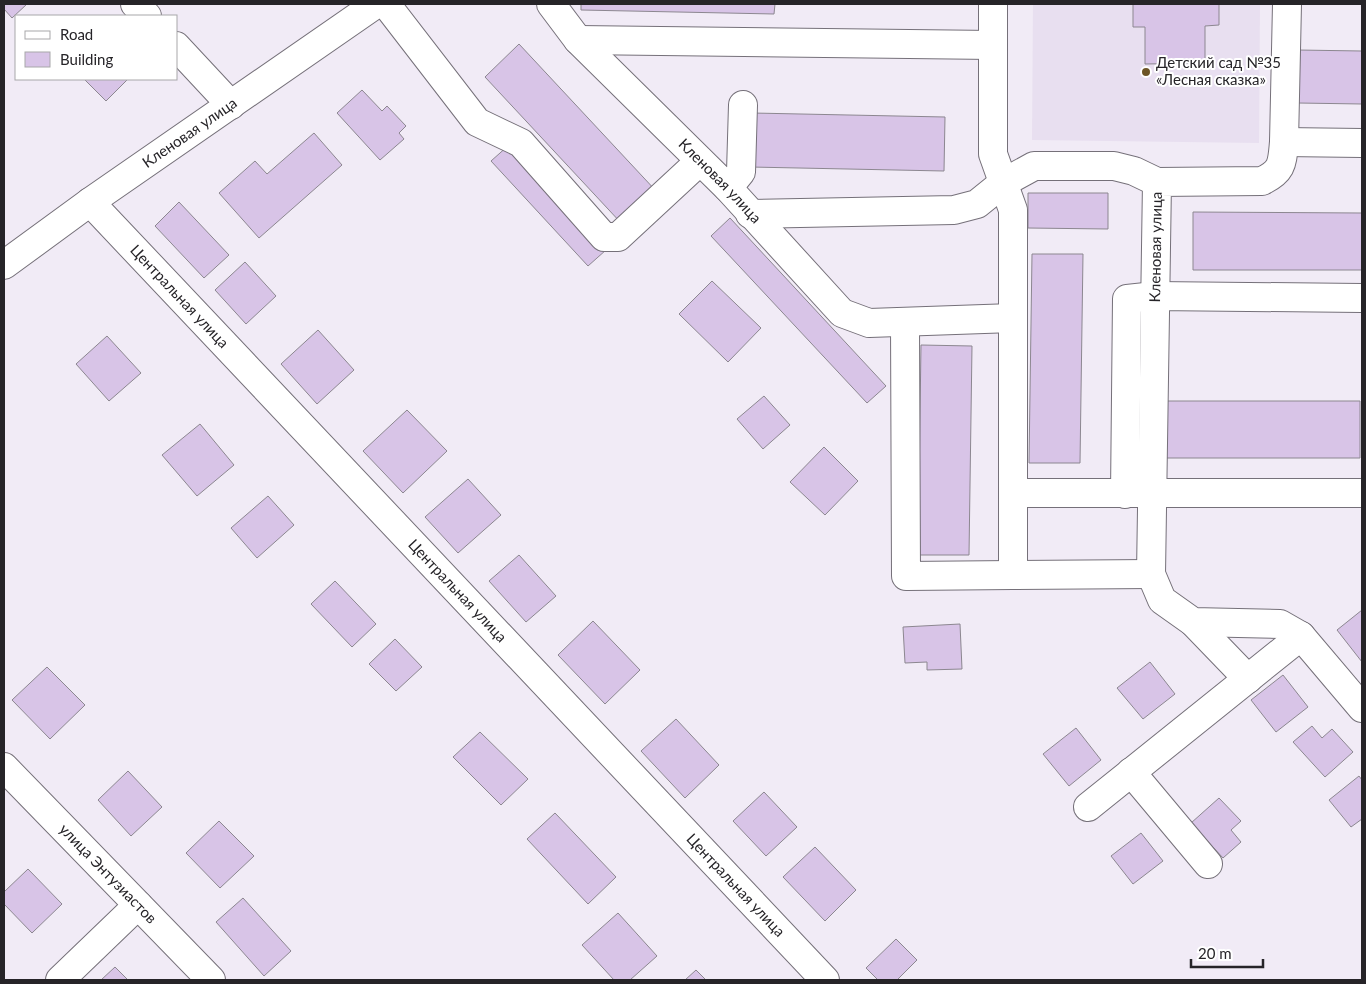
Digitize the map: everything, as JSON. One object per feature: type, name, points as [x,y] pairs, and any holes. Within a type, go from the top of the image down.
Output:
[{"type":"street","points":[[135,4],[146,15]]},
{"type":"street","name":"Кленовая улица","points":[[4,265],[90,202],[376,4]]},
{"type":"street","points":[[386,4],[476,122],[521,143],[604,237],[618,237],[700,161]]},
{"type":"street","name":"Кленовая улица","points":[[551,4],[578,40],[728,188],[842,313],[869,323],[1013,318]]},
{"type":"street","points":[[993,4],[993,154],[1013,210],[1013,575]]},
{"type":"street","name":"Кленовая улица","points":[[1248,679],[1193,622],[1162,600],[1151,574],[1157,182],[1262,181],[1276,174],[1283,162],[1287,4]]},
{"type":"street","points":[[578,40],[993,45]]},
{"type":"street","points":[[178,48],[231,105]]},
{"type":"street","points":[[728,188],[742,172],[743,105]]},
{"type":"street","points":[[1284,142],[1362,143]]},
{"type":"street","points":[[750,214],[954,210],[977,204],[1003,183],[1034,166],[1114,166],[1134,171],[1157,182]]},
{"type":"street","name":"Центральная улица","points":[[90,202],[825,980]]},
{"type":"street","points":[[1125,494],[1127,299],[1155,296],[1362,298]]},
{"type":"street","points":[[905,322],[906,576],[1151,574]]},
{"type":"street","points":[[1013,493],[1362,493]]},
{"type":"street","points":[[1193,622],[1280,624],[1300,636],[1362,708]]},
{"type":"street","points":[[1088,807],[1300,636]]},
{"type":"street","name":"улица Энтузиастов","points":[[4,768],[212,980]]},
{"type":"street","points":[[1131,772],[1208,864]]},
{"type":"street","points":[[60,980],[138,905]]},
{"type":"shaded area","name":"Детский сад №35 «Лесная сказка»","points":[[1033,4],[1260,4],[1259,143],[1032,140]]},
{"type":"building","points":[[4,4],[27,4],[12,18],[4,9]]},
{"type":"building","points":[[581,4],[775,4],[774,14],[581,10]]},
{"type":"building","points":[[1133,4],[1219,4],[1219,25],[1205,26],[1205,63],[1145,64],[1145,27],[1133,27]]},
{"type":"building","points":[[519,44],[657,192],[622,224],[485,77]]},
{"type":"building","points":[[1298,50],[1362,51],[1362,104],[1298,103]]},
{"type":"building","points":[[85,80],[127,80],[106,101]]},
{"type":"building","points":[[362,90],[382,111],[387,106],[406,126],[399,133],[404,139],[380,160],[337,113]]},
{"type":"building","points":[[752,113],[945,117],[944,171],[750,167]]},
{"type":"building","points":[[314,133],[342,165],[259,238],[219,193],[255,161],[267,174]]},
{"type":"building","points":[[509,145],[606,250],[588,266],[491,161]]},
{"type":"building","points":[[1028,193],[1108,193],[1108,229],[1028,228]]},
{"type":"building","points":[[179,202],[229,255],[204,278],[155,226]]},
{"type":"building","points":[[1193,212],[1362,213],[1362,270],[1193,270]]},
{"type":"building","points":[[730,218],[886,386],[867,403],[711,236]]},
{"type":"building","points":[[1032,254],[1083,254],[1080,463],[1029,463]]},
{"type":"building","points":[[245,262],[276,296],[246,324],[215,290]]},
{"type":"building","points":[[712,281],[761,328],[728,362],[679,314]]},
{"type":"building","points":[[318,330],[354,370],[317,404],[281,364]]},
{"type":"building","points":[[107,336],[141,373],[109,401],[76,364]]},
{"type":"building","points":[[921,345],[972,346],[969,555],[918,555]]},
{"type":"building","points":[[764,396],[790,425],[763,449],[737,419]]},
{"type":"building","points":[[1160,401],[1360,401],[1360,458],[1160,458]]},
{"type":"building","points":[[407,410],[447,451],[403,493],[363,451]]},
{"type":"building","points":[[200,424],[234,465],[197,496],[162,455]]},
{"type":"building","points":[[824,447],[858,481],[825,515],[790,482]]},
{"type":"building","points":[[468,479],[501,515],[458,553],[425,517]]},
{"type":"building","points":[[268,496],[294,525],[257,558],[231,528]]},
{"type":"building","points":[[519,555],[556,596],[526,622],[489,581]]},
{"type":"building","points":[[335,581],[376,624],[352,647],[311,604]]},
{"type":"building","points":[[1362,610],[1362,662],[1337,630]]},
{"type":"building","points":[[593,621],[640,670],[605,704],[558,655]]},
{"type":"building","points":[[960,624],[962,669],[927,670],[927,662],[905,663],[903,627]]},
{"type":"building","points":[[395,639],[422,667],[396,691],[369,664]]},
{"type":"building","points":[[1150,662],[1175,694],[1143,719],[1117,688]]},
{"type":"building","points":[[47,667],[85,705],[50,739],[12,700]]},
{"type":"building","points":[[1283,675],[1308,707],[1276,732],[1251,700]]},
{"type":"building","points":[[676,719],[719,765],[685,798],[641,751]]},
{"type":"building","points":[[1312,726],[1322,738],[1332,729],[1353,752],[1325,777],[1293,742]]},
{"type":"building","points":[[1076,728],[1101,760],[1069,786],[1043,754]]},
{"type":"building","points":[[480,732],[528,779],[501,805],[453,757]]},
{"type":"building","points":[[128,771],[162,807],[131,836],[98,800]]},
{"type":"building","points":[[1359,776],[1362,780],[1362,819],[1351,827],[1329,800]]},
{"type":"building","points":[[764,792],[797,827],[766,856],[733,821]]},
{"type":"building","points":[[1219,798],[1241,821],[1231,830],[1241,842],[1223,858],[1191,823]]},
{"type":"building","points":[[555,813],[616,877],[588,904],[527,839]]},
{"type":"building","points":[[219,821],[254,856],[220,888],[186,853]]},
{"type":"building","points":[[1141,833],[1163,861],[1133,884],[1111,856]]},
{"type":"building","points":[[815,847],[856,890],[825,921],[783,877]]},
{"type":"building","points":[[28,869],[62,904],[32,933],[4,904],[4,892]]},
{"type":"building","points":[[243,898],[291,951],[264,976],[216,922]]},
{"type":"building","points":[[618,913],[657,956],[630,980],[614,980],[582,945]]},
{"type":"building","points":[[896,939],[917,960],[897,980],[878,980],[866,968]]},
{"type":"building","points":[[115,967],[128,980],[101,980]]},
{"type":"building","points":[[696,970],[706,980],[685,980]]},
{"type":"place","name":"Детский сад №35 «Лесная сказка»","points":[[1146,72]]}]
